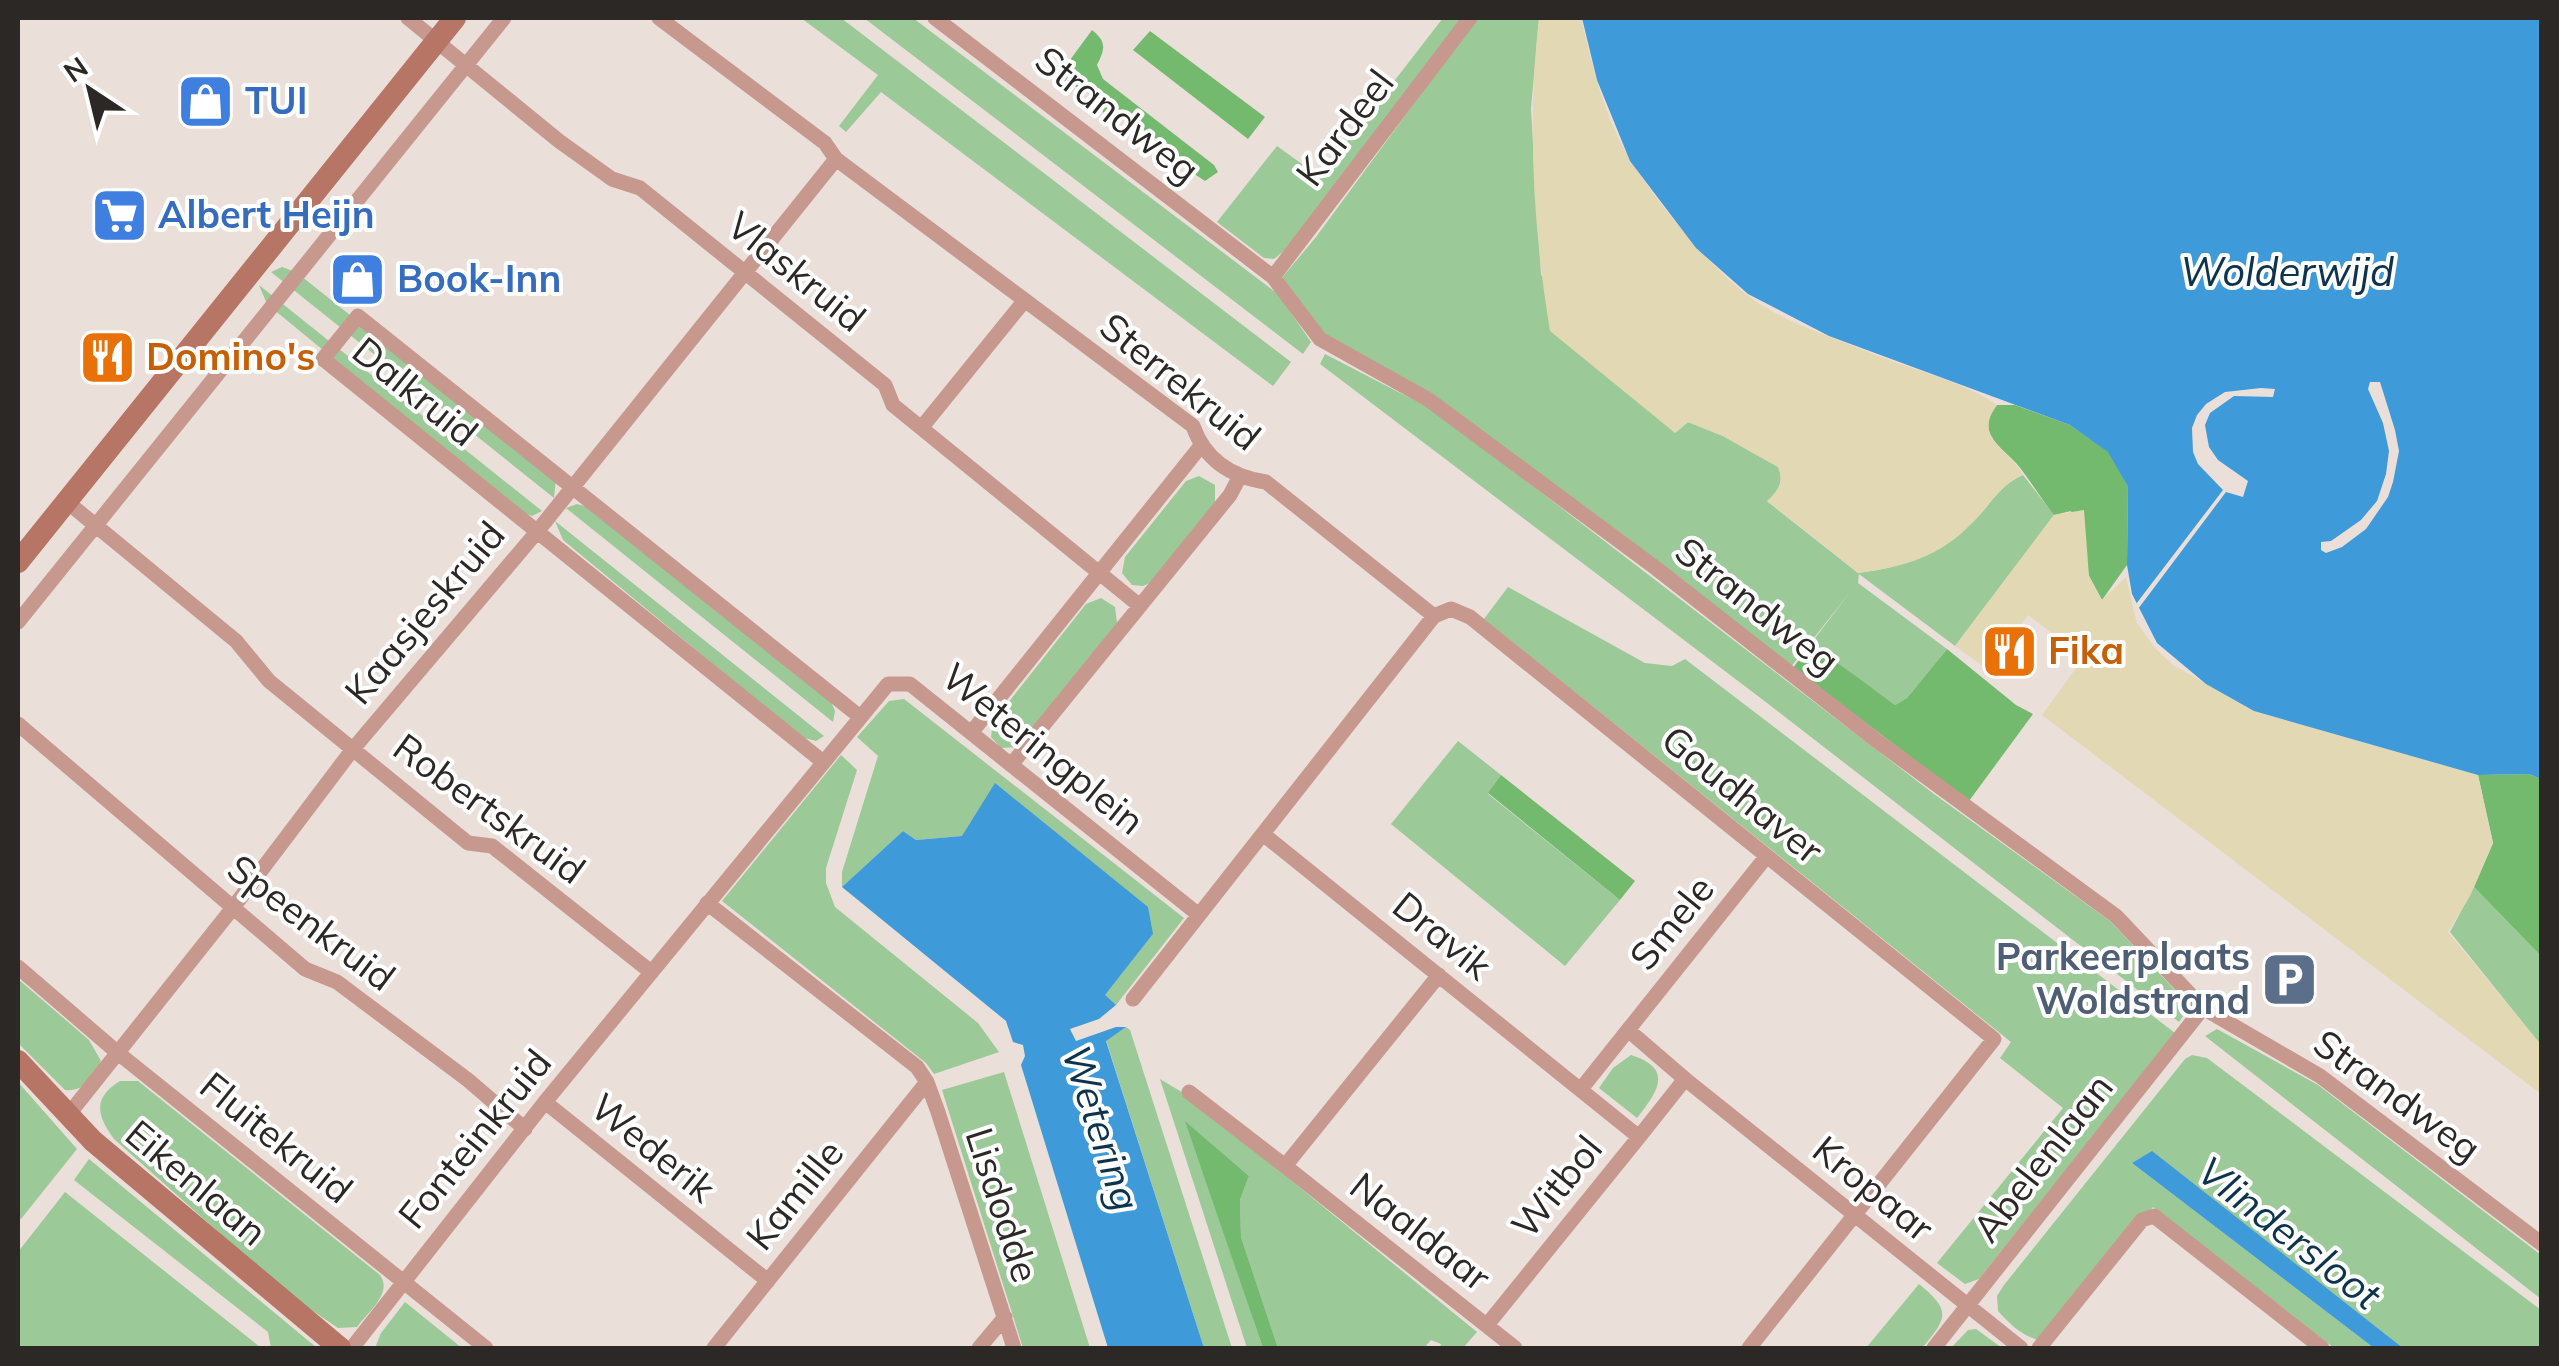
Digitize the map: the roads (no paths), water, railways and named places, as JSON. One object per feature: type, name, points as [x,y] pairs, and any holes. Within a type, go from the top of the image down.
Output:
[{"type":"street","name":"Vlaskruid","points":[[408,18],[559,141],[612,179],[640,188],[885,385],[893,405],[1140,606]]},
{"type":"street","points":[[18,562],[455,18]]},
{"type":"street","points":[[18,622],[504,18]]},
{"type":"street","name":"Sterrekruid","points":[[659,18],[824,143],[836,159],[1193,426],[1200,448],[1239,478],[1266,482],[1434,616]]},
{"type":"street","name":"Strandweg","points":[[935,18],[1273,277],[1320,339],[1429,400],[1657,569],[1877,741],[2116,916],[2203,1008],[2320,1076],[2542,1244]]},
{"type":"street","name":"Kardeel","points":[[1273,277],[1470,18]]},
{"type":"street","name":"Kaasjeskruid","points":[[70,1114],[353,749],[536,532],[836,159]]},
{"type":"street","points":[[922,428],[1026,300]]},
{"type":"street","name":"Dalkruid","points":[[822,761],[323,359],[339,337],[358,316],[859,716]]},
{"type":"street","points":[[970,733],[1200,448]]},
{"type":"street","points":[[1011,765],[1239,478]]},
{"type":"street","name":"Robertskruid","points":[[66,501],[236,641],[269,681],[468,843],[492,846],[650,972]]},
{"type":"street","name":"Goudhaver","points":[[1434,616],[1451,609],[1470,617],[1994,1040],[1749,1348]]},
{"type":"street","points":[[1133,999],[1434,616]]},
{"type":"street","name":"Weteringplein","points":[[650,972],[888,684],[910,684],[1199,915]]},
{"type":"street","name":"Speenkruid","points":[[18,724],[305,969],[336,982],[468,1080],[524,1129]]},
{"type":"street","name":"Dravik","points":[[1263,834],[1639,1137]]},
{"type":"street","name":"Smele","points":[[1581,1090],[1766,857]]},
{"type":"street","points":[[707,904],[917,1067],[927,1082]]},
{"type":"street","name":"Fluitekruid","points":[[18,967],[486,1348]]},
{"type":"street","name":"Fonteinkruid","points":[[352,1348],[650,972]]},
{"type":"street","points":[[1284,1166],[1438,975]]},
{"type":"street","name":"Abelenlaan","points":[[1934,1348],[2203,1008]]},
{"type":"street","name":"Kropaar","points":[[1628,1030],[2021,1348]]},
{"type":"street","name":"Eikenlaan","points":[[18,1061],[93,1141],[340,1348]]},
{"type":"street","name":"Witbol","points":[[1487,1325],[1685,1079]]},
{"type":"street","name":"Kamille","points":[[714,1348],[927,1082]]},
{"type":"street","name":"Lisdodde","points":[[927,1082],[1014,1348]]},
{"type":"street","name":"Naaldaar","points":[[1189,1092],[1515,1348]]},
{"type":"street","name":"Wederik","points":[[544,1102],[768,1281]]},
{"type":"street","points":[[2039,1348],[2142,1220],[2154,1216],[2322,1348]]},
{"type":"street","points":[[979,1348],[1005,1317]]},
{"type":"water","name":"Wolderwijd","points":[[1582,18],[2541,18],[2541,779],[2529,774],[2478,775],[2254,711],[2206,684],[2157,643],[2132,594],[2127,565],[2128,487],[2108,452],[2070,425],[1829,336],[1748,294],[1696,248],[1630,161],[1597,80]]},
{"type":"water","name":"Wetering","points":[[995,783],[1148,907],[1153,934],[1105,995],[1116,1005],[1099,1019],[1070,1029],[1076,1041],[1126,1027],[1106,1041],[1204,1348],[1108,1348],[1021,1065],[1025,1056],[1023,1045],[1013,1042],[1006,1021],[842,887],[903,831],[916,840],[962,836]]},
{"type":"water","points":[[2152,1151],[2403,1348],[2374,1348],[2132,1163]]},
{"type":"place","name":"TUI","points":[[206,101]]},
{"type":"place","name":"Albert Heijn","points":[[119,215]]},
{"type":"place","name":"Book-Inn","points":[[358,279]]},
{"type":"place","name":"Domino's","points":[[107,357]]},
{"type":"place","name":"Fika","points":[[2009,651]]},
{"type":"place","name":"Parkeerplaats Woldstrand","points":[[2289,979]]},
{"type":"water label","name":"Vlindersloot","points":[[2289,1233]]}]
